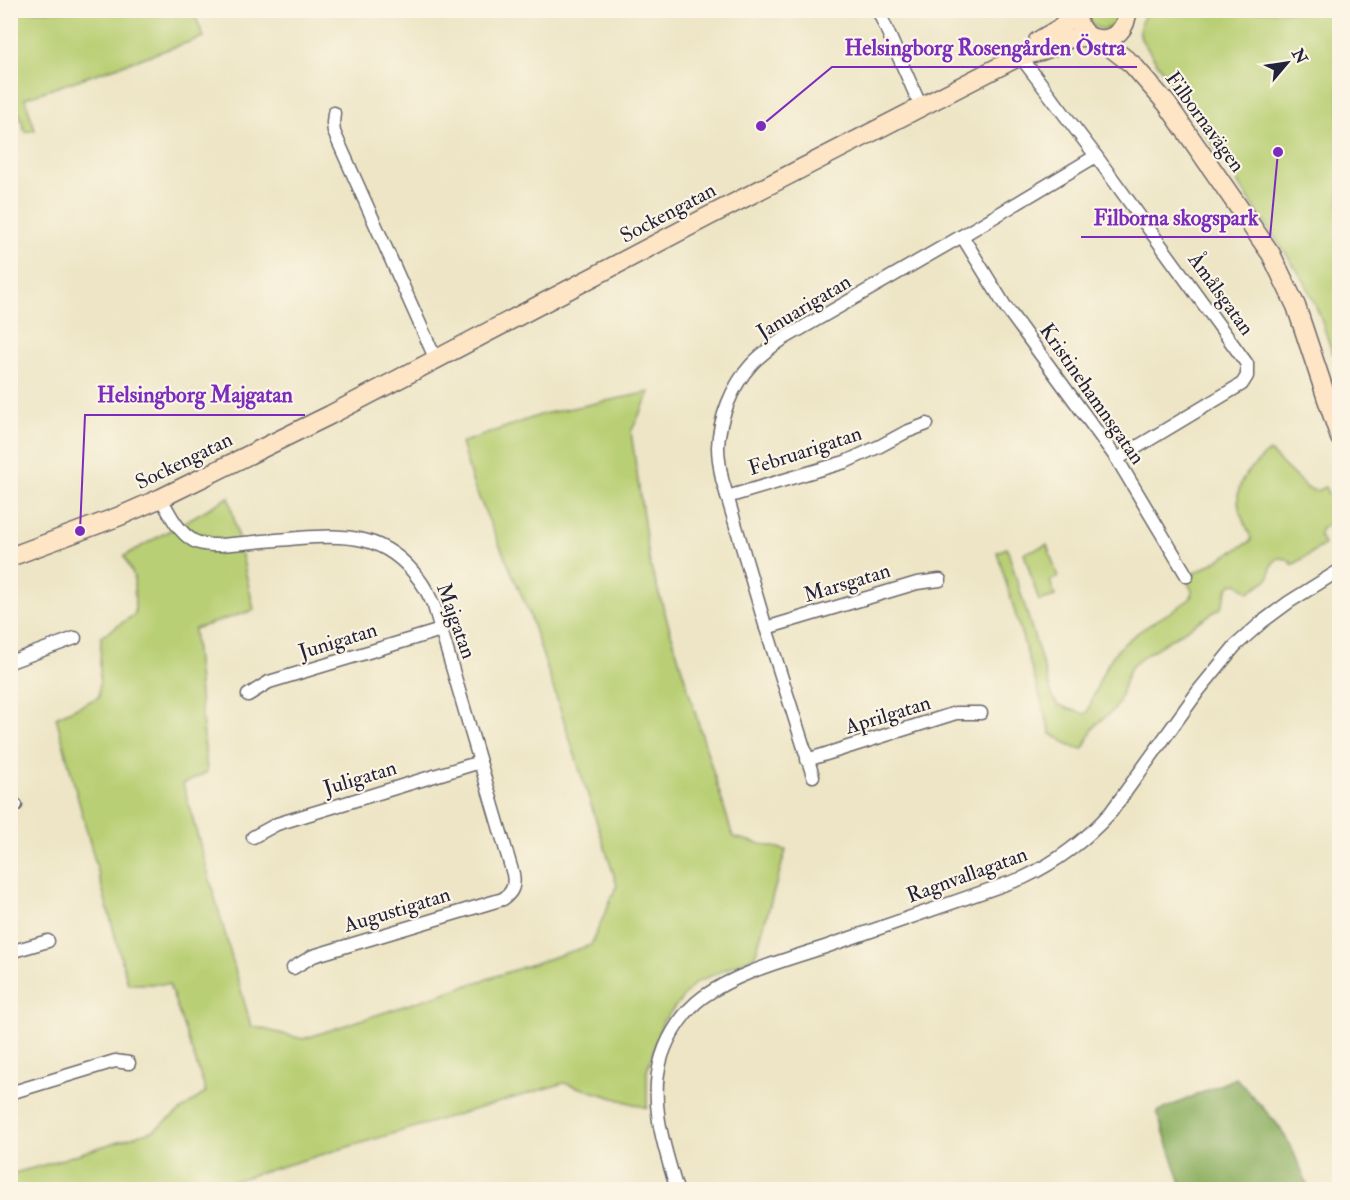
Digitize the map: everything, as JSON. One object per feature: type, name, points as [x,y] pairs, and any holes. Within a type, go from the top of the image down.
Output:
[{"type":"street","points":[[878,10],[921,107]]},
{"type":"street","points":[[1076,10],[1077,22],[1084,33],[1093,38]]},
{"type":"street","name":"Sockengatan","points":[[10,557],[120,516],[161,498],[330,415],[1020,56],[1060,28],[1076,10]]},
{"type":"street","name":"Filbornavägen","points":[[1093,38],[1111,38],[1117,35],[1129,15]]},
{"type":"street","name":"Filbornavägen","points":[[1129,15],[1124,35],[1132,64]]},
{"type":"street","name":"Sockengatan","points":[[1020,56],[1046,50],[1067,38],[1078,36],[1093,38]]},
{"type":"street","name":"Filbornavägen","points":[[1093,38],[1106,44],[1132,64],[1167,104],[1271,254],[1296,306],[1340,438]]},
{"type":"street","name":"Åmålsgatan","points":[[1020,56],[1245,360],[1248,369],[1242,384],[1117,459]]},
{"type":"street","points":[[334,112],[334,132],[436,360]]},
{"type":"street","name":"Januarigatan","points":[[813,776],[727,497],[719,460],[719,436],[724,413],[731,396],[741,378],[757,358],[783,339],[1096,156]]},
{"type":"street","name":"Kristinehamnsgatan","points":[[962,236],[1005,306],[1117,459],[1187,576]]},
{"type":"street","name":"Februarigatan","points":[[727,497],[845,462],[927,424]]},
{"type":"street","name":"Majgatan","points":[[161,498],[178,526],[194,541],[228,544],[327,536],[356,537],[376,543],[399,558],[419,579],[434,606],[513,874],[512,892]]},
{"type":"street","name":"Ragnvallagatan","points":[[677,1190],[657,1113],[656,1088],[665,1048],[672,1033],[694,1005],[734,980],[1023,878],[1057,860],[1079,844],[1111,812],[1199,690],[1236,646],[1262,622],[1289,602],[1340,570]]},
{"type":"street","name":"Marsgatan","points":[[766,628],[917,583],[940,580]]},
{"type":"street","name":"Junigatan","points":[[248,695],[269,682],[441,630]]},
{"type":"street","points":[[10,662],[75,638]]},
{"type":"street","name":"Aprilgatan","points":[[807,760],[956,713],[981,713]]},
{"type":"street","name":"Juligatan","points":[[253,837],[277,824],[480,762]]},
{"type":"street","name":"Augustigatan","points":[[293,968],[313,956],[503,898],[512,892]]},
{"type":"street","points":[[10,952],[48,941]]},
{"type":"street","points":[[10,1093],[115,1061],[129,1063]]},
{"type":"green space","points":[[1117,10],[1113,24],[1108,28],[1097,28],[1089,19],[1088,11]]},
{"type":"green space","points":[[10,11],[193,11],[204,37],[25,98],[35,130],[25,132],[11,88]]},
{"type":"green space","points":[[1149,11],[1339,11],[1339,357],[1332,352],[1305,282],[1141,39],[1141,24]]},
{"type":"green space","points":[[650,392],[631,432],[650,564],[733,837],[786,850],[755,956],[695,983],[663,1021],[647,1071],[647,1108],[564,1083],[206,1189],[11,1189],[10,1174],[154,1130],[206,1092],[169,984],[128,984],[56,717],[99,697],[101,637],[135,614],[134,576],[124,556],[229,497],[254,610],[194,629],[207,772],[183,784],[251,1026],[303,1039],[591,945],[617,885],[528,610],[473,484],[461,443],[543,414]]},
{"type":"green space","points":[[1269,451],[1307,488],[1316,491],[1325,487],[1339,515],[1339,524],[1333,522],[1321,529],[1319,534],[1324,545],[1293,565],[1287,559],[1279,558],[1272,565],[1269,578],[1249,592],[1237,583],[1232,584],[1228,588],[1221,608],[1147,654],[1132,666],[1115,709],[1093,729],[1083,749],[1073,747],[1051,734],[997,552],[1007,548],[1053,698],[1058,705],[1085,714],[1115,653],[1132,637],[1191,598],[1192,591],[1186,578],[1251,541],[1239,508],[1239,489],[1253,466]]},
{"type":"green space","points":[[1047,545],[1058,577],[1050,581],[1055,596],[1039,601],[1024,553]]},
{"type":"green space","points":[[1236,1078],[1278,1125],[1291,1146],[1309,1189],[1183,1189],[1157,1112]]},
{"type":"place","name":"Helsingborg Rosengården Östra","points":[[761,126]]},
{"type":"place","name":"Filborna skogspark","points":[[1278,152]]},
{"type":"place","name":"Helsingborg Majgatan","points":[[80,531]]}]
